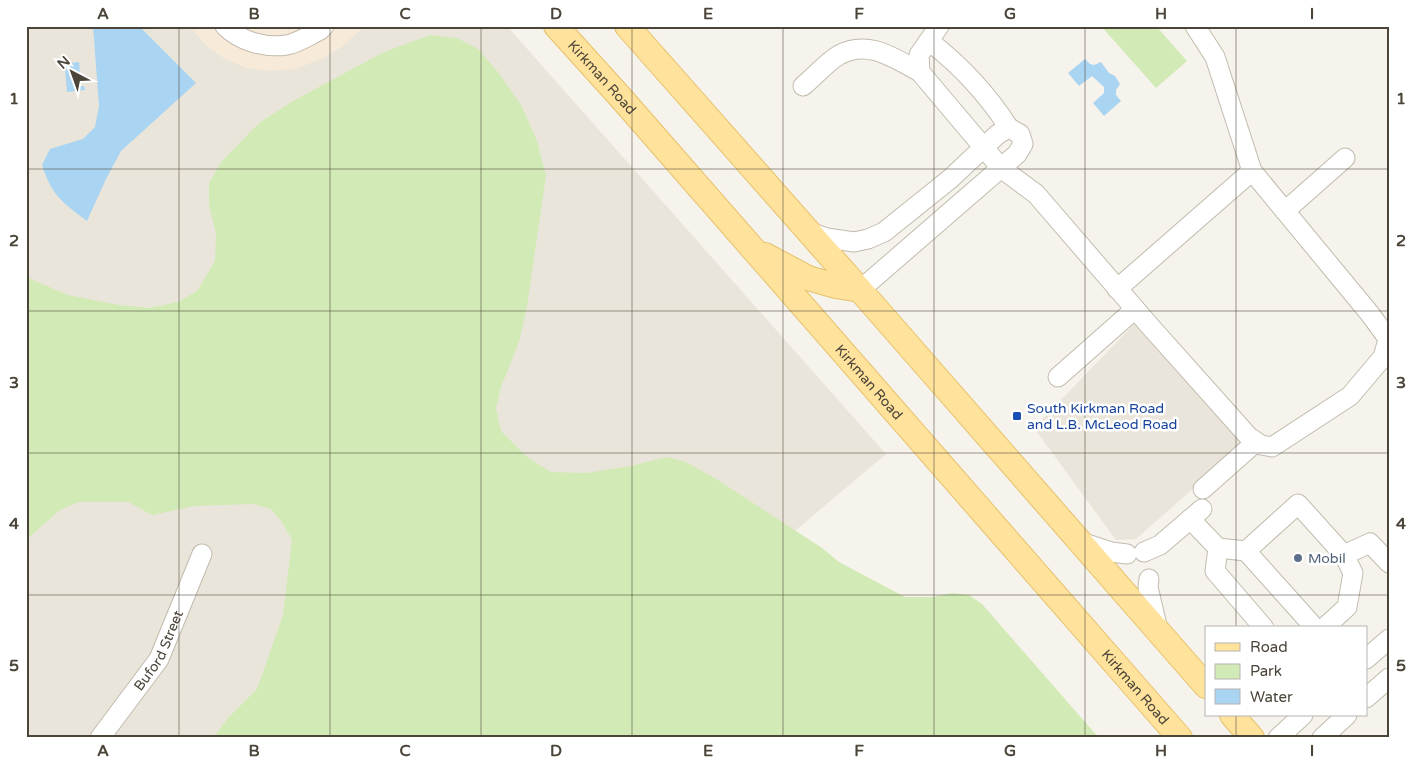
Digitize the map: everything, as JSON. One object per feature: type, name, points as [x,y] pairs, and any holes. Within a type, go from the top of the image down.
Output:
[{"type":"main road","name":"Kirkman Road","points":[[556,26],[1180,738]]},
{"type":"main road","points":[[627,26],[1205,685]]},
{"type":"main road","points":[[752,248],[808,278],[860,290]]},
{"type":"main road","points":[[1233,716],[1252,738]]},
{"type":"street","points":[[225,26],[231,32],[258,45],[289,45],[320,27]]},
{"type":"street","points":[[803,86],[839,56],[862,48],[879,51],[920,72],[1001,168],[1036,194],[1117,289],[1249,437],[1261,446],[1272,447],[1350,396],[1387,351],[1370,314],[1252,171],[1215,57],[1195,26]]},
{"type":"street","points":[[860,290],[1017,154],[1022,144],[1020,134],[1010,128],[996,107],[949,56],[934,34],[919,55],[920,72]]},
{"type":"street","points":[[809,232],[854,242],[868,239],[884,232],[936,190],[998,134],[1010,128]]},
{"type":"street","points":[[1285,210],[1345,158]]},
{"type":"street","points":[[1117,289],[1252,171]]},
{"type":"street","points":[[1058,377],[1135,309]]},
{"type":"street","points":[[1203,489],[1256,442]]},
{"type":"street","points":[[1246,551],[1298,504],[1344,555],[1353,573],[1347,606],[1326,626]]},
{"type":"street","points":[[1147,558],[1196,514],[1218,548],[1215,571],[1262,626]]},
{"type":"street","points":[[1081,542],[1111,552],[1147,558]]},
{"type":"street","points":[[1344,555],[1370,543],[1389,563]]},
{"type":"street","points":[[1218,548],[1246,551],[1313,626]]},
{"type":"street","name":"Buford Street","points":[[100,738],[159,659],[202,554]]},
{"type":"street","points":[[1147,558],[1149,594],[1158,631]]},
{"type":"street","points":[[1368,657],[1389,639]]},
{"type":"street","points":[[1368,696],[1389,678]]},
{"type":"street","points":[[1278,738],[1302,716]]},
{"type":"street","points":[[1322,738],[1346,716]]},
{"type":"shaded area","points":[[26,26],[507,26],[886,454],[588,706],[615,738],[26,738]]},
{"type":"shaded area","points":[[189,26],[365,26],[340,48],[321,59],[295,69],[268,71],[246,68],[225,59],[206,45]]},
{"type":"shaded area","points":[[1137,321],[1245,443],[1136,539],[1116,540],[1034,428]]},
{"type":"green space","points":[[1101,26],[1156,26],[1187,61],[1156,88]]},
{"type":"green space","points":[[430,35],[457,38],[478,49],[498,72],[521,105],[537,141],[546,176],[527,306],[519,342],[501,387],[496,408],[501,431],[527,457],[551,472],[587,473],[630,466],[667,457],[686,462],[718,480],[822,548],[839,562],[905,597],[932,597],[952,593],[969,595],[982,604],[1099,738],[213,738],[227,719],[257,689],[283,615],[292,540],[282,522],[271,509],[253,504],[195,506],[152,515],[128,502],[79,502],[60,510],[26,540],[26,277],[68,295],[119,305],[149,308],[178,302],[197,291],[215,261],[216,234],[209,205],[209,183],[222,161],[259,123],[293,101],[382,53]]},
{"type":"water","points":[[93,26],[139,26],[196,83],[121,151],[87,221],[59,198],[50,184],[42,165],[50,149],[83,139],[95,127],[99,106]]},
{"type":"water","points":[[1085,59],[1094,65],[1101,62],[1120,84],[1116,90],[1116,95],[1121,101],[1104,116],[1093,103],[1104,93],[1104,87],[1092,76],[1079,86],[1068,73]]},
{"type":"water","points":[[79,62],[81,86],[84,86],[85,90],[67,92],[65,68],[62,68],[62,64]]},
{"type":"place","name":"South Kirkman Road and L.B. McLeod Road","points":[[1017,416]]},
{"type":"place","name":"Mobil","points":[[1298,558]]}]
